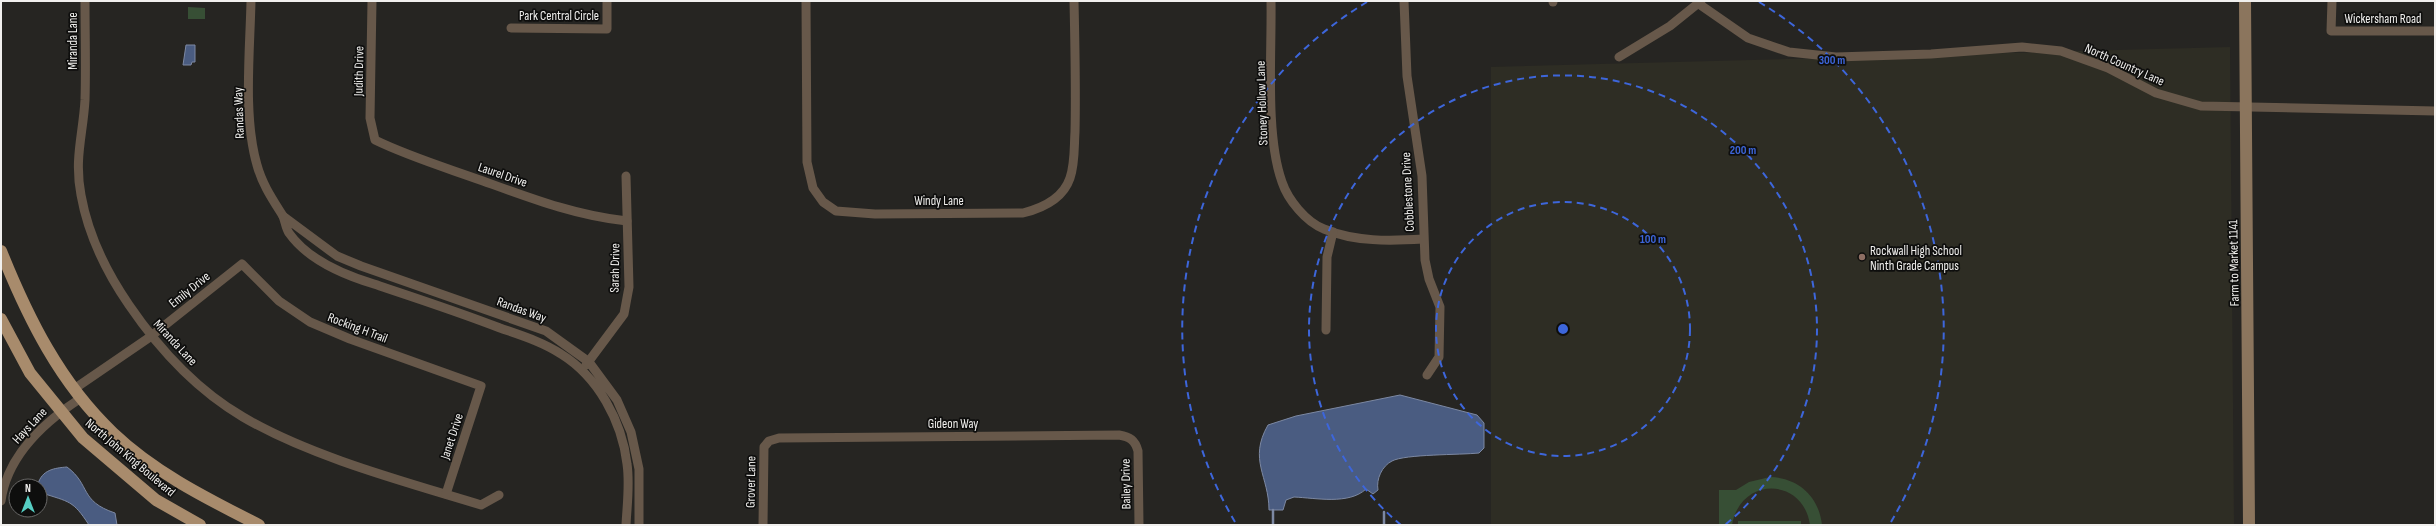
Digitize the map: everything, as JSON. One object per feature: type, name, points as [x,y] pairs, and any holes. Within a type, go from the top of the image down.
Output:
[{"type":"main road","name":"North John King Boulevard","points":[[1,251],[21,301],[50,355],[77,393],[113,433],[146,459],[194,492],[259,525]]},
{"type":"main road","name":"North John King Boulevard","points":[[1,320],[30,373],[60,412],[83,438],[156,500],[200,525]]},
{"type":"street","name":"Miranda Lane","points":[[85,1],[85,101],[77,159],[81,196],[97,246],[118,289],[150,337],[178,366],[215,398],[243,417],[286,438],[341,460],[481,505],[499,495]]},
{"type":"street","name":"Randas Way","points":[[251,1],[250,136],[257,166],[267,189],[283,216],[289,233],[312,254],[334,268],[540,343],[561,353],[582,369],[607,403],[620,431],[627,464],[626,525]]},
{"type":"street","name":"Judith Drive","points":[[372,1],[370,118],[374,140]]},
{"type":"street","name":"Park Central Circle","points":[[511,28],[607,29],[607,1]]},
{"type":"street","name":"Windy Lane","points":[[806,1],[807,146],[810,180],[823,202],[836,211],[875,214],[1023,213],[1039,209],[1061,193],[1070,178],[1073,164],[1075,115],[1074,1]]},
{"type":"street","name":"Stoney Hollow Lane","points":[[1271,1],[1272,136],[1282,183],[1300,212],[1322,229],[1333,232],[1384,241],[1423,239]]},
{"type":"street","name":"Cobblestone Drive","points":[[1404,1],[1407,76],[1422,176],[1423,239],[1429,279],[1440,307],[1441,320],[1439,357],[1426,374]]},
{"type":"street","name":"Farm to Market 1141","points":[[2244,1],[2249,525]]},
{"type":"street","name":"Wickersham Road","points":[[2332,1],[2331,31],[2435,31]]},
{"type":"street","points":[[1619,57],[1670,26],[1700,2]]},
{"type":"street","name":"North Country Lane","points":[[1700,2],[1748,38],[1789,52],[1836,57],[1931,54],[2022,47],[2061,51],[2108,68],[2156,93],[2201,106],[2435,111]]},
{"type":"street","name":"Laurel Drive","points":[[374,140],[400,152],[538,200],[596,218],[627,221]]},
{"type":"street","name":"Sarah Drive","points":[[582,369],[589,362],[624,314],[629,287],[626,176]]},
{"type":"street","name":"Randas Way","points":[[283,216],[337,256],[361,266],[546,331],[589,362],[617,400],[631,432],[639,469],[639,525]]},
{"type":"street","points":[[1326,330],[1327,257],[1333,232]]},
{"type":"street","name":"Emily Drive","points":[[77,393],[242,264]]},
{"type":"street","name":"Rocking H Trail","points":[[242,264],[279,301],[310,322],[350,339],[481,386]]},
{"type":"street","name":"Janet Drive","points":[[446,494],[481,386]]},
{"type":"street","name":"Hays Lane","points":[[1,501],[3,484],[22,450],[77,393]]},
{"type":"street","name":"Gideon Way","points":[[769,441],[791,437],[1119,435],[1128,437],[1135,442]]},
{"type":"street","name":"Grover Lane","points":[[763,525],[763,458],[764,447],[769,441]]},
{"type":"street","name":"Bailey Drive","points":[[1135,442],[1138,451],[1139,525]]},
{"type":"shaded area","name":"Rockwall High School Ninth Grade Campus","points":[[2230,47],[2234,525],[1491,525],[1491,67]]},
{"type":"green space","points":[[188,7],[205,8],[205,19],[188,19]]},
{"type":"green space","points":[[1770,477],[1790,481],[1806,491],[1817,506],[1822,525],[1810,525],[1805,509],[1796,498],[1784,491],[1771,489],[1758,491],[1747,498],[1737,509],[1732,525],[1719,525],[1719,490],[1736,490],[1749,482]]},
{"type":"green space","points":[[1738,521],[1801,521],[1801,525],[1738,525]]},
{"type":"water","points":[[186,45],[195,45],[195,62],[192,62],[191,65],[183,65]]},
{"type":"water","points":[[1400,395],[1477,415],[1484,423],[1484,448],[1479,453],[1408,457],[1392,461],[1385,466],[1380,473],[1378,490],[1373,494],[1366,489],[1359,494],[1342,499],[1294,497],[1286,500],[1283,510],[1269,510],[1260,458],[1262,437],[1268,425],[1296,416]]},
{"type":"water","points":[[67,467],[80,480],[90,498],[104,508],[115,513],[117,525],[89,525],[79,511],[70,503],[48,495],[48,478],[41,478],[49,471]]},
{"type":"waterway","points":[[1273,510],[1273,525]]},
{"type":"waterway","points":[[1384,512],[1384,525]]},
{"type":"place","name":"Rockwall High School Ninth Grade Campus","points":[[1862,257]]}]
